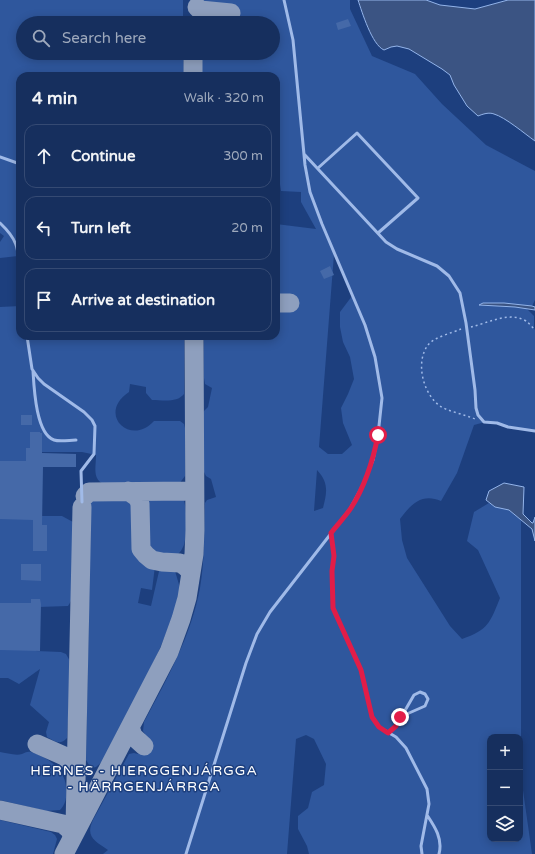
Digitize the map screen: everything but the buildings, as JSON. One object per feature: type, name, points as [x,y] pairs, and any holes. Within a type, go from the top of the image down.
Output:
[{"type":"lane","points":[[186,854],[246,663],[257,634],[270,612],[350,509],[362,487],[373,460],[378,435],[382,398],[375,357],[365,325],[310,192],[304,154],[293,40],[284,0]]},
{"type":"lane","points":[[318,168],[357,133],[418,198],[378,233]]},
{"type":"lane","points":[[304,154],[386,242],[397,249],[437,266],[449,276],[460,293],[478,415],[484,422],[497,423],[508,427],[535,431]]},
{"type":"lane","points":[[0,157],[16,163]]},
{"type":"lane","points":[[0,223],[8,231],[16,244]]},
{"type":"lane","points":[[28,340],[37,411],[41,427],[49,437],[54,440],[76,440]]},
{"type":"lane","points":[[32,369],[44,384],[84,412],[92,420],[95,426],[94,454],[81,471],[82,502]]},
{"type":"lane","points":[[331,533],[334,556],[332,571],[333,608],[361,670],[372,717],[379,727],[396,737],[406,748],[427,789],[429,804],[421,846],[422,854]]},
{"type":"lane","points":[[388,733],[396,726],[400,717],[414,695],[420,692],[425,694],[428,699],[425,706],[400,717]]},
{"type":"lane","points":[[427,815],[438,833],[440,841],[439,854]]},
{"type":"path","points":[[484,422],[440,407],[429,395],[422,377],[422,359],[428,344],[439,337],[466,328],[514,316],[526,321],[535,330]]},
{"type":"shaded area","points":[[0,0],[183,0],[183,16],[16,16],[16,60],[183,60],[184,72],[16,72],[16,256],[0,258],[0,242],[4,236],[0,233]]},
{"type":"shaded area","points":[[203,0],[350,0],[350,9],[372,56],[415,74],[442,104],[486,145],[535,171],[535,300],[532,306],[504,303],[483,303],[526,308],[534,316],[535,431],[508,427],[489,421],[474,425],[457,473],[441,501],[428,498],[418,501],[408,509],[400,519],[402,540],[407,558],[450,626],[462,639],[483,629],[494,614],[500,598],[478,550],[467,541],[474,512],[489,503],[495,507],[509,510],[521,520],[521,734],[487,734],[487,842],[523,842],[523,790],[532,854],[309,854],[307,846],[298,829],[298,816],[308,808],[312,792],[324,785],[326,764],[314,739],[306,735],[296,739],[287,854],[103,854],[108,850],[95,841],[91,835],[90,831],[93,820],[129,754],[138,754],[145,734],[143,731],[144,722],[177,657],[191,623],[196,606],[202,577],[204,556],[205,503],[207,500],[216,497],[211,479],[206,476],[204,472],[203,414],[208,407],[212,388],[205,384],[204,378],[204,340],[280,340],[280,310],[282,310],[280,310],[280,224],[316,229],[301,202],[301,192],[281,191],[280,72],[202,72],[202,60],[280,60],[280,16],[214,16],[222,4],[205,3]],"holes":[[[334,254],[352,296],[340,312],[340,327],[343,342],[350,357],[354,379],[341,408],[343,423],[352,445],[342,454],[328,454],[319,447]],[[317,470],[324,479],[326,488],[323,508],[314,511]]]},
{"type":"shaded area","points":[[358,0],[426,0],[440,5],[475,9],[508,0],[535,0],[535,141],[499,116],[490,113],[478,116],[467,106],[454,85],[450,75],[442,69],[409,49],[397,46],[384,50],[380,47],[375,42],[368,28]]},
{"type":"shaded area","points":[[483,303],[504,303],[532,306],[535,307],[535,310],[515,307],[479,305]]},
{"type":"shaded area","points":[[16,306],[16,340],[184,340],[184,394],[178,399],[174,400],[152,400],[146,393],[146,387],[130,384],[129,392],[120,401],[116,409],[116,418],[120,424],[127,429],[136,431],[145,428],[154,421],[180,421],[184,424],[185,476],[179,484],[173,487],[109,486],[103,484],[97,478],[95,470],[96,455],[82,452],[41,452],[39,516],[62,516],[73,522],[73,598],[68,606],[38,607],[36,651],[61,652],[66,654],[71,663],[67,738],[62,742],[55,741],[47,737],[46,732],[49,722],[30,705],[40,669],[19,684],[8,678],[0,678],[0,307]]},
{"type":"shaded area","points":[[504,483],[524,487],[523,514],[532,523],[535,517],[535,541],[532,529],[509,510],[495,507],[486,500],[489,491]]},
{"type":"shaded area","points":[[161,493],[180,495],[185,506],[186,522],[184,543],[181,550],[173,559],[154,557],[149,549],[146,505],[154,496]]},
{"type":"shaded area","points":[[100,494],[125,495],[132,504],[132,546],[140,559],[155,566],[152,590],[141,588],[138,603],[151,606],[160,567],[171,568],[175,571],[180,588],[173,616],[158,653],[104,760],[96,767],[91,768],[86,760],[91,502]]},
{"type":"shaded area","points":[[0,752],[17,755],[31,752],[43,757],[59,769],[65,781],[66,787],[66,800],[60,810],[46,811],[0,800]]},
{"type":"shaded area","points":[[0,820],[51,832],[57,839],[53,854],[0,854]]},
{"type":"taxiway","points":[[197,7],[200,10],[231,13]]},
{"type":"taxiway","points":[[193,60],[193,72]]},
{"type":"taxiway","points":[[280,303],[290,303]]},
{"type":"taxiway","points":[[64,854],[169,652],[187,598],[194,554],[195,530],[194,340]]},
{"type":"taxiway","points":[[128,491],[138,498],[140,504],[141,549],[152,560],[180,563],[189,570]]},
{"type":"taxiway","points":[[85,496],[89,492],[188,491],[192,494]]},
{"type":"taxiway","points":[[75,827],[82,507]]},
{"type":"taxiway","points":[[131,730],[133,736],[144,746]]},
{"type":"taxiway","points":[[37,744],[64,756],[73,764]]},
{"type":"taxiway","points":[[0,810],[63,824],[70,830],[72,836]]},
{"type":"district","name":"HERNES - HIERGGENJÁRGGA - HÄRRGENJÁRRGA","points":[[144,778]]},
{"type":"route","points":[[378,435],[373,460],[362,487],[350,509],[331,533],[334,556],[332,571],[333,608],[361,670],[372,717],[379,727],[388,733],[396,726],[400,717]]}]
